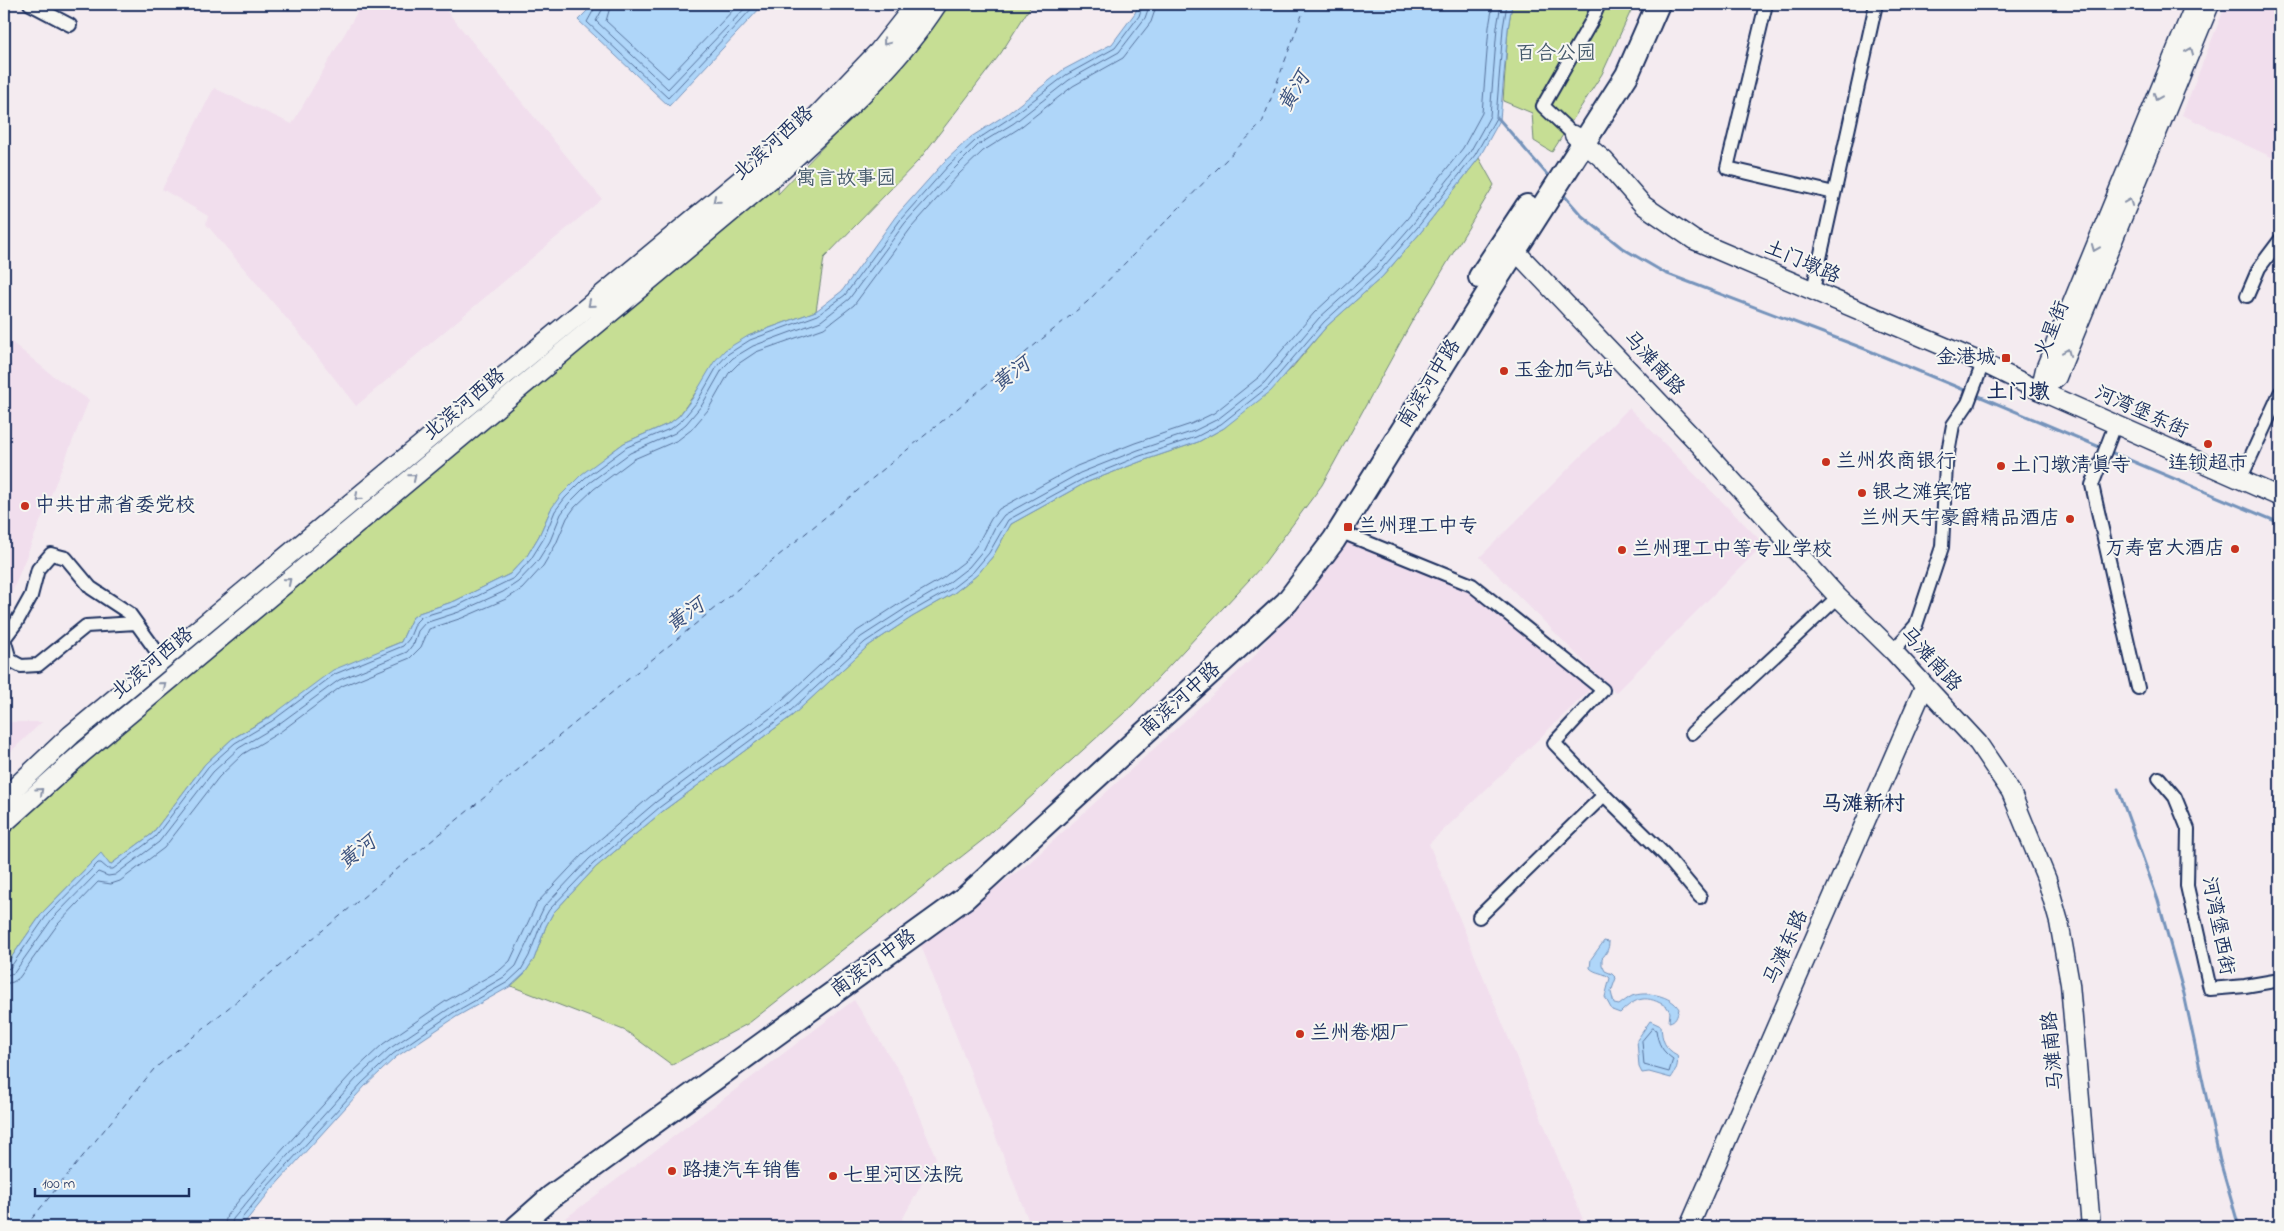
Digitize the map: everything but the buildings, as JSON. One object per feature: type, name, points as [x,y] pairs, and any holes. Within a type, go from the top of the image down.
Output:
[{"type":"highway","name":"南滨河中路","points":[[1579,139],[1614,68],[1642,4]]},
{"type":"highway","name":"南滨河中路","points":[[501,1227],[546,1187],[957,886],[1276,592],[1322,531],[1562,164],[1627,75],[1658,4]]},
{"type":"highway","name":"南滨河中路","points":[[517,1227],[551,1197],[966,897],[1287,602],[1339,531],[1491,288],[1510,245]]},
{"type":"main road","name":"北滨河西路","points":[[4,798],[71,735],[813,120],[879,52],[916,4]]},
{"type":"main road","name":"北滨河西路","points":[[4,823],[82,753],[779,172],[869,88],[928,18],[937,4]]},
{"type":"main road","name":"火星街","points":[[2040,391],[2045,369],[2195,4]]},
{"type":"main road","name":"火星街","points":[[2040,391],[2057,377],[2210,4]]},
{"type":"main road","name":"土门墩路","points":[[1579,139],[1604,160],[1643,205],[1694,240],[1983,363],[2040,391]]},
{"type":"main road","name":"马滩南路","points":[[1510,245],[1699,444],[1838,597],[1892,651],[1978,743],[2011,792],[2047,880],[2059,922],[2070,984],[2091,1227]]},
{"type":"main road","name":"河湾堡东街","points":[[2040,391],[2280,497]]},
{"type":"main road","name":"马滩东路","points":[[1689,1227],[1924,687]]},
{"type":"street","points":[[30,4],[70,25]]},
{"type":"street","points":[[1579,139],[1543,106],[1591,22],[1599,4]]},
{"type":"street","points":[[1766,4],[1727,168],[1834,193]]},
{"type":"street","points":[[1813,290],[1876,4]]},
{"type":"street","points":[[2247,296],[2259,268],[2280,240]]},
{"type":"street","points":[[1892,651],[1916,625],[1942,547],[1946,464],[1953,425],[1968,403],[1983,363]]},
{"type":"street","points":[[2240,480],[2280,393]]},
{"type":"street","points":[[2115,424],[2092,484],[2138,688]]},
{"type":"street","points":[[1339,531],[1472,585],[1603,690],[1554,743],[1665,855],[1700,897]]},
{"type":"street","points":[[136,623],[86,626],[38,665],[20,666],[10,660],[4,639],[16,623],[31,596],[38,569],[51,554],[66,558],[91,588],[129,613],[156,649]]},
{"type":"street","points":[[1692,733],[1838,597]]},
{"type":"street","name":"河湾堡西街","points":[[2159,778],[2175,797],[2188,829],[2187,886],[2210,989],[2280,980]]},
{"type":"street","points":[[1479,917],[1604,794]]},
{"type":"shaded area","points":[[362,4],[441,4],[602,199],[356,406],[299,333],[206,224],[208,216],[162,189],[214,88],[292,124]]},
{"type":"shaded area","points":[[2226,4],[2280,4],[2280,161],[2182,115]]},
{"type":"shaded area","name":"中共甘肃省委党校","points":[[4,336],[52,375],[89,400],[4,612]]},
{"type":"shaded area","name":"兰州理工中等专业学校","points":[[1629,408],[1764,544],[1615,693],[1480,557]]},
{"type":"shaded area","points":[[1347,535],[1467,585],[1594,686],[1429,844],[1586,1227],[1031,1227],[920,943],[1029,863],[1252,659]]},
{"type":"shaded area","points":[[4,722],[42,722],[4,758]]},
{"type":"shaded area","points":[[854,1000],[904,1079],[936,1158],[898,1227],[554,1227]]},
{"type":"green space","name":"寓言故事园","points":[[946,4],[1032,4],[1001,53],[919,160],[824,258],[816,311],[748,336],[703,382],[679,416],[670,423],[624,443],[605,457],[551,509],[539,536],[527,556],[510,574],[455,601],[419,613],[412,618],[401,642],[386,648],[232,739],[205,764],[152,834],[110,865],[100,854],[43,912],[4,968],[4,823],[779,172],[778,194],[919,47]]},
{"type":"green space","name":"百合公园","points":[[1512,4],[1634,4],[1602,74],[1552,152],[1534,141],[1532,113],[1503,101],[1508,29]]},
{"type":"green space","points":[[1479,158],[1494,185],[1411,323],[1322,485],[1262,566],[1133,705],[984,839],[749,1023],[672,1065],[626,1031],[511,986],[525,973],[534,959],[546,926],[553,913],[596,867],[663,811],[793,715],[868,646],[912,617],[954,593],[977,575],[993,556],[1011,524],[1085,483],[1198,442],[1224,428],[1291,369],[1327,326],[1382,277],[1421,232]]},
{"type":"water","points":[[594,4],[759,4],[762,6],[669,106],[578,20]]},
{"type":"water","name":"黄河","points":[[1139,4],[1512,4],[1500,120],[1479,158],[1421,232],[1382,277],[1327,326],[1271,391],[1224,428],[1198,442],[1085,483],[1011,524],[993,556],[977,575],[954,593],[912,617],[868,646],[793,715],[663,811],[596,867],[553,913],[546,926],[534,959],[525,973],[511,986],[456,1017],[396,1057],[365,1086],[271,1190],[241,1227],[4,1227],[4,968],[43,912],[101,853],[110,865],[152,834],[205,764],[232,739],[270,717],[333,670],[401,642],[412,618],[419,613],[455,601],[510,574],[527,556],[539,536],[551,509],[561,495],[582,474],[624,443],[670,423],[679,416],[692,399],[714,362],[725,350],[748,336],[816,311],[842,291],[896,216],[945,161],[971,137],[1007,114],[1063,70],[1112,44],[1135,13]]},
{"type":"water","points":[[1604,941],[1609,942],[1609,944],[1602,958],[1602,965],[1605,971],[1616,978],[1611,992],[1614,1004],[1619,1005],[1630,997],[1638,995],[1658,995],[1670,1000],[1679,1009],[1673,1020],[1669,1022],[1670,1012],[1667,1007],[1648,999],[1631,1003],[1620,1013],[1612,1010],[1605,997],[1610,978],[1590,968],[1591,959]]},
{"type":"water","points":[[1650,1021],[1661,1026],[1665,1043],[1677,1055],[1677,1067],[1671,1078],[1649,1072],[1642,1073],[1639,1067],[1637,1040]]},
{"type":"waterway","points":[[1498,118],[1551,179]]},
{"type":"waterway","points":[[1561,192],[1582,216],[1622,248],[1665,273],[1865,349],[1969,392]]},
{"type":"waterway","points":[[1974,394],[2102,448]]},
{"type":"waterway","points":[[2108,451],[2280,523]]},
{"type":"waterway","points":[[2118,789],[2158,900],[2184,994],[2220,1161],[2239,1227]]},
{"type":"ferry route","points":[[25,1227],[154,1069],[1087,302],[1262,123],[1306,4]]},
{"type":"place","name":"金港城","points":[[2006,358]]},
{"type":"place","name":"玉金加气站","points":[[1504,371]]},
{"type":"place","name":"连锁超市","points":[[2208,444]]},
{"type":"place","name":"兰州农商银行","points":[[1826,462]]},
{"type":"place","name":"土门墩清真寺","points":[[2001,466]]},
{"type":"place","name":"银之滩宾馆","points":[[1862,493]]},
{"type":"place","name":"中共甘肃省委党校","points":[[25,506]]},
{"type":"place","name":"兰州天宇豪爵精品酒店","points":[[2070,519]]},
{"type":"place","name":"兰州理工中专","points":[[1348,527]]},
{"type":"place","name":"万寿宫大酒店","points":[[2235,549]]},
{"type":"place","name":"兰州理工中等专业学校","points":[[1622,550]]},
{"type":"place","name":"兰州卷烟厂","points":[[1300,1034]]},
{"type":"place","name":"路捷汽车销售","points":[[672,1171]]},
{"type":"place","name":"七里河区法院","points":[[833,1176]]},
{"type":"district","name":"土门墩","points":[[2018,393]]},
{"type":"district","name":"马滩新村","points":[[1863,805]]}]
